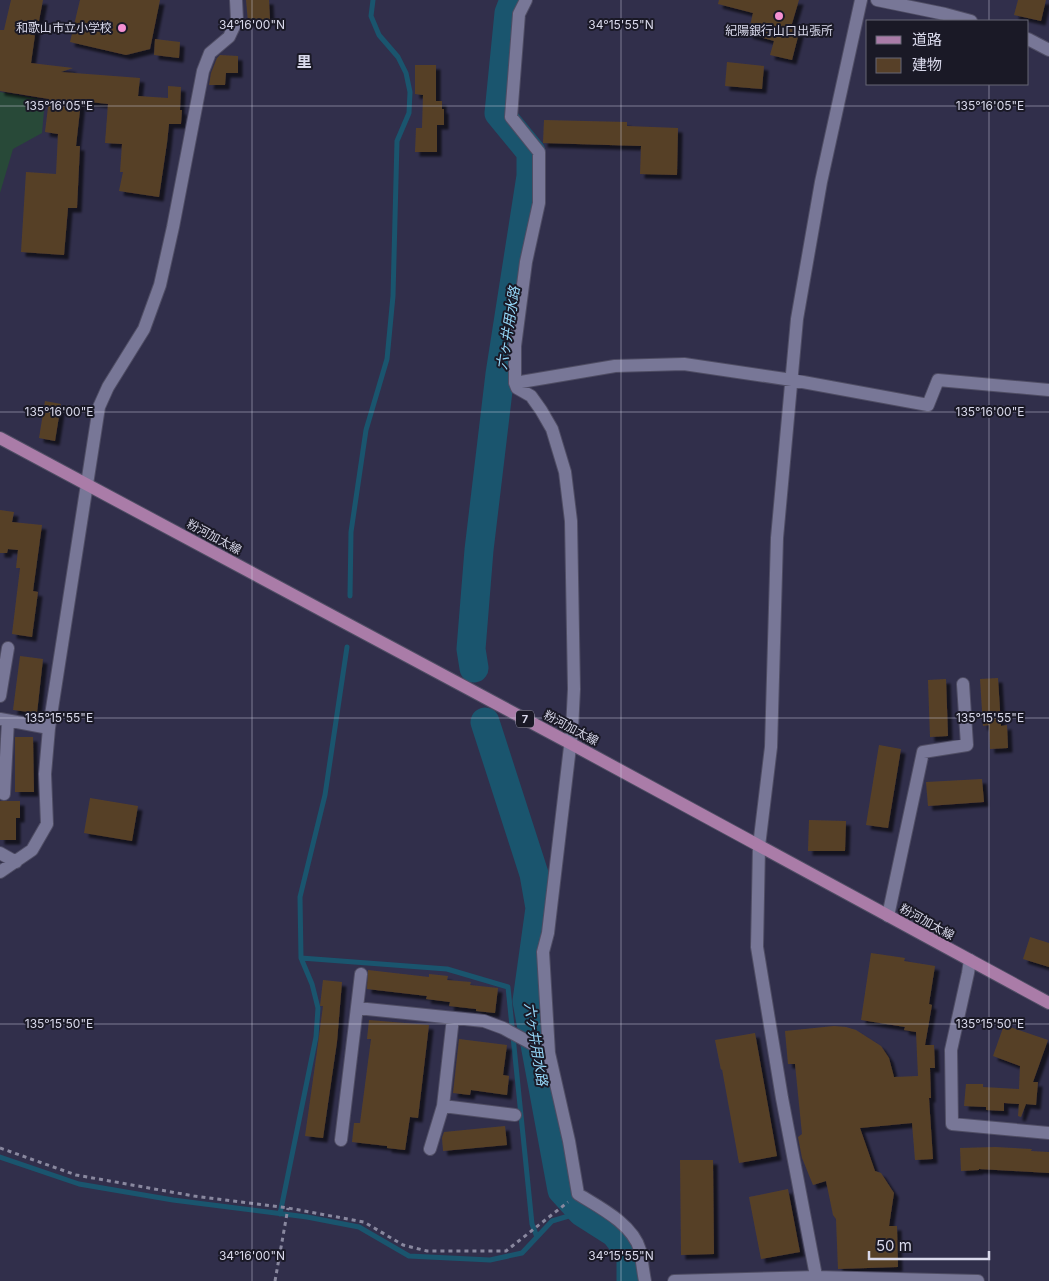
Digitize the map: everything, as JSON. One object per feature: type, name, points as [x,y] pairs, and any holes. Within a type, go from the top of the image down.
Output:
[{"type":"main road","name":"粉河加太線","points":[[0,438],[572,744],[1049,1003]]},
{"type":"street","points":[[0,872],[32,850],[47,824],[45,774],[48,728],[99,407],[108,388],[144,329],[160,285],[174,227],[203,71],[210,53],[229,37],[237,20],[236,0]]},
{"type":"street","points":[[526,0],[520,14],[511,117],[539,152],[538,203],[526,262],[515,346],[515,383],[517,388],[531,396],[542,410],[552,429],[565,472],[571,530],[574,689],[572,744],[548,933],[543,952],[549,1053],[569,1141],[578,1194],[618,1220],[630,1232],[640,1248],[644,1281]]},
{"type":"street","points":[[816,1279],[782,1098],[757,947],[759,846],[772,747],[776,538],[797,318],[821,182],[861,0]]},
{"type":"street","points":[[877,0],[967,20]]},
{"type":"street","points":[[1029,40],[1049,50]]},
{"type":"street","points":[[515,383],[615,366],[684,364],[792,380],[928,405],[938,380],[1049,390]]},
{"type":"street","points":[[0,696],[8,648]]},
{"type":"street","points":[[888,916],[923,752],[967,744],[963,684]]},
{"type":"street","points":[[4,794],[4,720],[48,728]]},
{"type":"street","points":[[0,853],[16,862]]},
{"type":"street","points":[[970,960],[951,1050],[952,1124],[1049,1133]]},
{"type":"street","points":[[341,1140],[361,974]]},
{"type":"street","points":[[357,1008],[484,1021],[503,1028],[549,1053]]},
{"type":"street","points":[[430,1149],[443,1106],[453,1018]]},
{"type":"street","points":[[443,1106],[515,1115]]},
{"type":"street","points":[[674,1281],[816,1279],[978,1281]]},
{"type":"path","points":[[0,1148],[76,1175],[194,1196],[288,1208],[364,1222],[403,1245],[427,1251],[506,1251],[578,1194]]},
{"type":"path","points":[[275,1281],[288,1208]]},
{"type":"green space","points":[[0,92],[45,100],[42,133],[13,149],[0,193]]},
{"type":"building","points":[[11,0],[43,0],[39,21],[37,21],[31,63],[73,68],[61,72],[140,78],[138,96],[168,98],[168,86],[181,87],[181,124],[169,124],[159,197],[119,191],[123,172],[120,172],[122,144],[105,143],[108,104],[81,101],[76,146],[80,146],[77,208],[68,208],[64,255],[21,252],[26,172],[56,174],[58,134],[45,132],[49,99],[0,91],[0,30],[4,30]]},
{"type":"building","points":[[80,0],[160,0],[150,49],[126,55],[70,42]]},
{"type":"building","points":[[246,0],[269,0],[270,20],[248,22]]},
{"type":"building","points":[[719,0],[799,0],[791,27],[800,29],[792,60],[770,55],[774,41],[748,34],[753,13],[718,4]]},
{"type":"building","points":[[1018,0],[1046,0],[1041,21],[1014,15]]},
{"type":"building","points":[[155,39],[180,42],[179,58],[154,55]]},
{"type":"building","points":[[220,55],[238,56],[238,73],[226,73],[225,85],[209,85],[211,73]]},
{"type":"building","points":[[727,62],[764,66],[762,89],[725,86]]},
{"type":"building","points":[[415,65],[436,65],[436,101],[442,101],[442,109],[444,109],[444,125],[437,125],[437,152],[415,152],[416,128],[422,128],[423,95],[415,94]]},
{"type":"building","points":[[544,120],[627,122],[627,126],[678,128],[677,175],[640,174],[641,146],[543,143]]},
{"type":"building","points":[[45,401],[61,404],[55,441],[39,438]]},
{"type":"building","points":[[0,510],[14,512],[12,522],[42,525],[33,591],[38,592],[32,637],[12,634],[20,568],[16,568],[18,550],[8,549],[7,553],[0,553]]},
{"type":"building","points":[[20,656],[43,659],[37,713],[13,710]]},
{"type":"building","points":[[998,678],[1001,726],[1007,725],[1008,748],[990,749],[989,725],[983,726],[980,679]]},
{"type":"building","points":[[946,679],[948,736],[930,737],[928,680]]},
{"type":"building","points":[[15,737],[33,737],[34,792],[15,792]]},
{"type":"building","points":[[879,745],[901,749],[888,828],[866,825]]},
{"type":"building","points":[[982,779],[984,802],[928,806],[926,782]]},
{"type":"building","points":[[90,798],[138,806],[132,841],[84,833]]},
{"type":"building","points":[[0,801],[20,801],[20,818],[16,818],[16,840],[0,840]]},
{"type":"building","points":[[809,820],[846,821],[845,851],[808,851]]},
{"type":"building","points":[[1030,937],[1049,943],[1049,967],[1023,959]]},
{"type":"building","points":[[871,953],[905,958],[904,961],[935,966],[929,1004],[932,1005],[925,1045],[934,1045],[935,1068],[930,1068],[931,1098],[929,1098],[933,1159],[915,1160],[912,1123],[860,1128],[875,1171],[881,1173],[894,1193],[889,1226],[897,1226],[898,1267],[838,1269],[836,1219],[833,1215],[826,1181],[813,1185],[802,1158],[798,1137],[802,1134],[795,1064],[788,1064],[785,1031],[834,1026],[856,1030],[881,1046],[889,1058],[894,1077],[918,1076],[916,1032],[904,1030],[905,1027],[861,1020]]},
{"type":"building","points":[[368,970],[429,977],[429,974],[448,976],[447,980],[471,982],[470,985],[498,988],[495,1013],[449,1006],[450,1002],[426,999],[427,996],[367,989]]},
{"type":"building","points":[[323,980],[342,982],[337,1042],[323,1138],[305,1136],[323,1006],[320,1006]]},
{"type":"building","points":[[369,1020],[429,1025],[418,1118],[410,1117],[405,1150],[352,1142],[354,1123],[360,1123],[371,1039],[367,1039]]},
{"type":"building","points":[[1004,1025],[1048,1040],[1033,1082],[1038,1082],[1036,1105],[1026,1104],[1021,1117],[1018,1116],[1019,1104],[1004,1103],[1004,1111],[986,1110],[986,1107],[964,1106],[966,1084],[983,1084],[983,1087],[1019,1089],[1020,1066],[993,1056]]},
{"type":"building","points":[[755,1033],[777,1156],[739,1163],[715,1040]]},
{"type":"building","points":[[459,1039],[507,1045],[503,1075],[509,1076],[507,1095],[471,1090],[470,1095],[453,1093]]},
{"type":"building","points":[[505,1126],[507,1145],[443,1151],[442,1138],[444,1132]]},
{"type":"building","points":[[995,1147],[1049,1152],[1049,1173],[979,1169],[961,1171],[960,1148]]},
{"type":"building","points":[[680,1160],[713,1160],[714,1254],[681,1255]]},
{"type":"building","points":[[788,1189],[800,1252],[761,1259],[749,1197]]},
{"type":"waterway","points":[[350,596],[351,532],[366,430],[387,359],[393,296],[397,141],[409,113],[410,92],[406,73],[398,57],[379,35],[371,16],[373,0]]},
{"type":"waterway","name":"六ヶ井用水路","points":[[474,668],[471,649],[479,550],[500,374],[531,176],[531,152],[499,113],[509,13],[514,0]]},
{"type":"waterway","points":[[280,1214],[316,1037],[318,1008],[312,984],[301,958],[300,897],[325,795],[347,647]]},
{"type":"waterway","name":"六ヶ井用水路","points":[[485,722],[534,874],[540,908],[527,1001],[562,1190],[582,1212],[615,1233],[631,1254],[631,1281]]},
{"type":"waterway","points":[[301,958],[447,969],[508,987],[532,1224],[537,1237]]},
{"type":"waterway","points":[[0,1157],[79,1184],[173,1200],[307,1217],[359,1227],[409,1256],[490,1260],[522,1253],[552,1221],[582,1212]]},
{"type":"place","name":"紀陽銀行山口出張所","points":[[779,16]]},
{"type":"place","name":"和歌山市立小学校","points":[[122,28]]},
{"type":"district","name":"里","points":[[304,62]]}]
